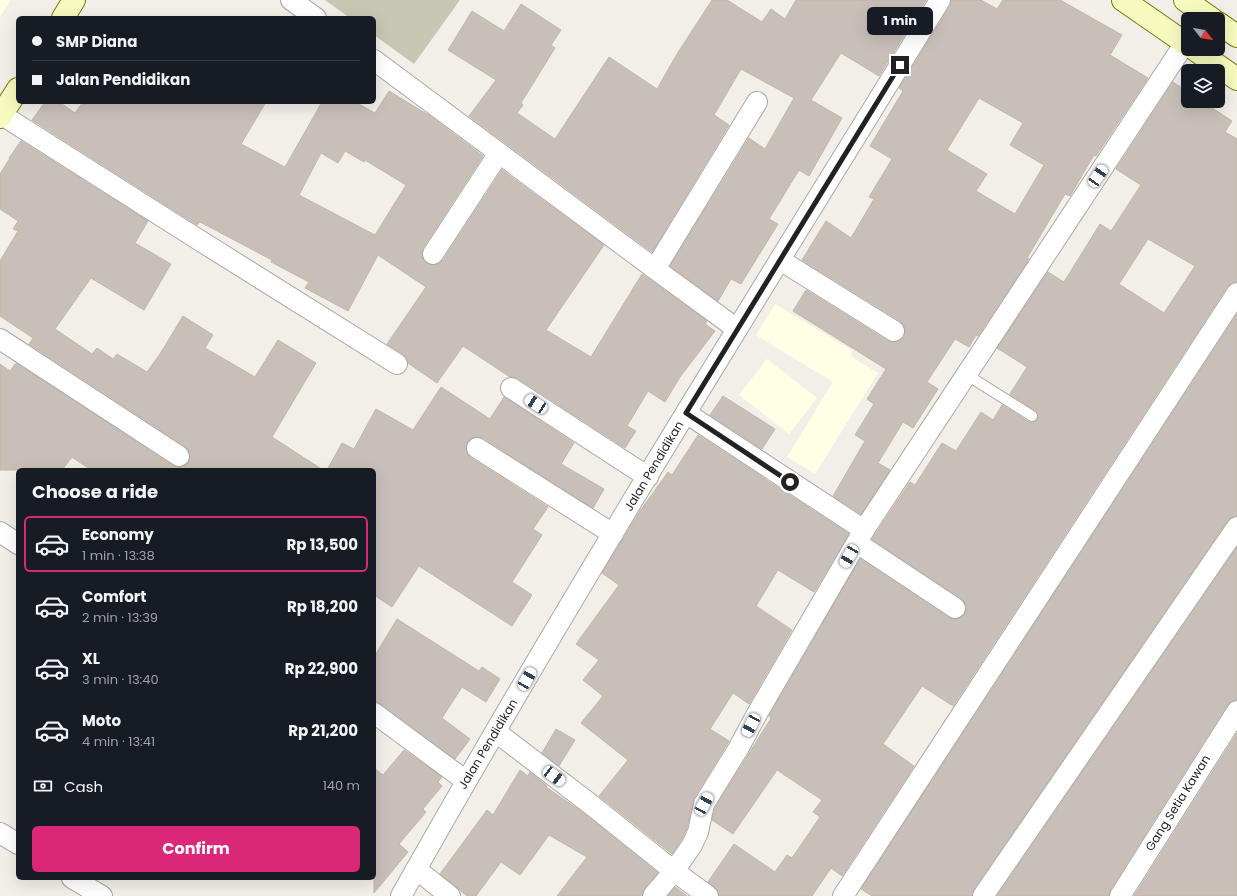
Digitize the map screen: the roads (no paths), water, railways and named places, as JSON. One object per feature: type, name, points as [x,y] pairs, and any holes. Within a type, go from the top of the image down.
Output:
[{"type":"main road","points":[[64,16],[74,0]]},
{"type":"main road","points":[[1123,0],[1181,40]]},
{"type":"main road","points":[[1185,0],[1202,12]]},
{"type":"main road","points":[[1225,28],[1237,36]]},
{"type":"main road","points":[[1204,56],[1237,79]]},
{"type":"main road","points":[[1,116],[16,92]]},
{"type":"street","points":[[291,0],[313,16]]},
{"type":"street","name":"Jalan Pendidikan","points":[[401,896],[466,781],[612,534],[940,0]]},
{"type":"street","points":[[653,896],[674,871],[692,845],[698,832],[704,804],[738,749],[860,537],[967,375],[1182,56]]},
{"type":"street","points":[[376,61],[737,329]]},
{"type":"street","points":[[655,269],[757,102]]},
{"type":"street","points":[[1,116],[397,364]]},
{"type":"street","points":[[433,254],[499,152]]},
{"type":"street","points":[[780,260],[894,331]]},
{"type":"street","points":[[843,896],[1237,293]]},
{"type":"street","points":[[0,339],[179,456]]},
{"type":"street","points":[[511,388],[648,476]]},
{"type":"street","points":[[686,413],[860,537],[955,608]]},
{"type":"street","points":[[477,448],[612,534]]},
{"type":"street","points":[[983,896],[1237,527]]},
{"type":"street","points":[[0,532],[16,543]]},
{"type":"street","name":"Gang Setia Kawan","points":[[1120,896],[1237,711]]},
{"type":"street","points":[[376,714],[466,781]]},
{"type":"street","points":[[496,732],[708,896]]},
{"type":"street","points":[[0,833],[16,843]]},
{"type":"street","points":[[416,869],[450,896]]},
{"type":"street","points":[[75,880],[102,896]]},
{"type":"lane","points":[[967,375],[1032,416]]}]
